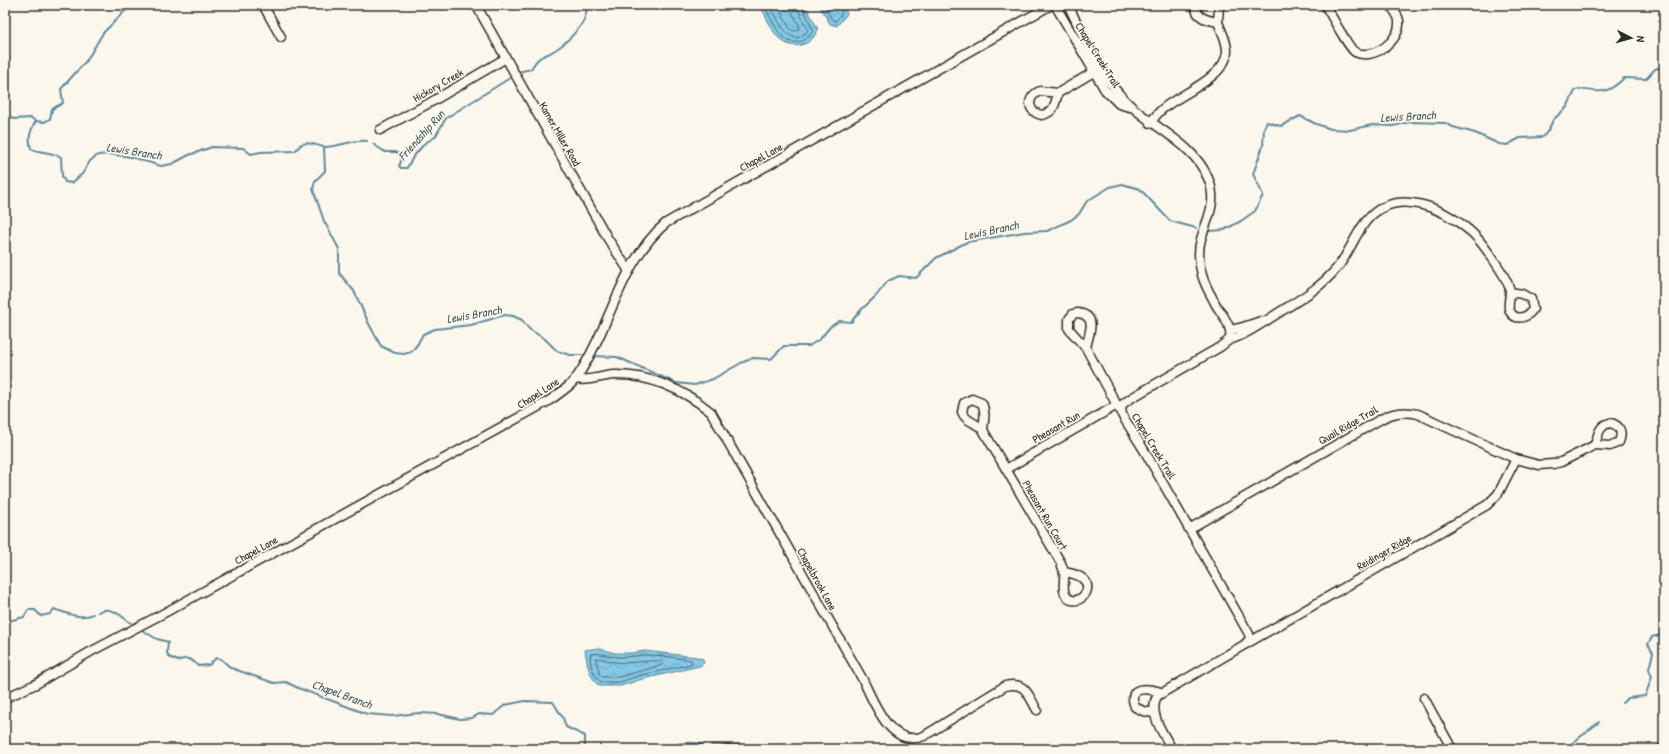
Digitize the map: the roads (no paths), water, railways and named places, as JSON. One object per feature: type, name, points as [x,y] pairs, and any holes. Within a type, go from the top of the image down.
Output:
[{"type":"street","points":[[263,5],[281,37]]},
{"type":"street","name":"Kamer Miller Road","points":[[476,5],[605,234],[629,271]]},
{"type":"street","name":"Chapel Lane","points":[[5,698],[36,684],[90,652],[533,410],[560,393],[575,379],[588,359],[629,271],[646,243],[666,223],[1051,5]]},
{"type":"street","name":"Chapel Creek Trail","points":[[1055,5],[1098,70],[1115,90],[1132,108],[1150,123],[1175,139],[1187,149],[1208,177],[1213,193],[1213,201],[1210,216],[1201,239],[1200,265],[1208,290],[1230,330]]},
{"type":"street","name":"Chapel Creek Trail","points":[[1068,5],[1098,70]]},
{"type":"street","points":[[1195,5],[1196,10],[1201,17],[1218,22]]},
{"type":"street","points":[[1150,123],[1164,108],[1215,74],[1223,65],[1226,59],[1227,46],[1218,22],[1219,5]]},
{"type":"street","points":[[1325,5],[1354,51],[1365,55],[1378,52],[1393,39],[1398,29],[1400,20],[1391,5]]},
{"type":"street","name":"Hickory Creek","points":[[380,130],[506,58]]},
{"type":"street","points":[[1058,93],[1098,70]]},
{"type":"street","points":[[1269,319],[1230,330],[1229,340],[1247,333],[1303,298],[1324,282],[1342,261],[1368,219],[1381,208],[1397,203],[1424,205],[1442,211],[1459,221],[1474,234],[1487,250],[1510,292]]},
{"type":"street","name":"Chapel Creek Trail","points":[[1229,340],[1220,347],[1128,400],[1121,407],[1122,416],[1247,629],[1250,638],[1244,645]]},
{"type":"street","points":[[1086,348],[1122,416]]},
{"type":"street","name":"Chapelbrook Lane","points":[[575,379],[587,381],[612,375],[641,376],[683,394],[700,403],[711,412],[863,680],[876,707],[890,728],[901,736],[913,739],[924,736],[1005,686],[1013,684],[1019,685],[1023,688],[1037,710]]},
{"type":"street","name":"Pheasant Run","points":[[1006,469],[1117,405]]},
{"type":"street","name":"Quail Ridge Trail","points":[[1189,529],[1381,419],[1395,413],[1410,412],[1418,414],[1516,458],[1539,465],[1553,464],[1594,445]]},
{"type":"street","name":"Pheasant Run Court","points":[[983,430],[1061,563],[1064,572]]},
{"type":"street","name":"Reidinger Ridge","points":[[1244,645],[1487,505],[1498,494],[1516,458]]},
{"type":"street","points":[[1172,749],[1156,720],[1154,713],[1155,700],[1161,692],[1244,645]]},
{"type":"street","points":[[1154,713],[1139,710],[1135,707],[1133,697],[1141,688],[1161,692]]},
{"type":"street","points":[[1424,698],[1452,749]]},
{"type":"water","points":[[760,5],[805,5],[818,29],[817,32],[807,43],[793,45],[786,43],[775,33]]},
{"type":"water","points":[[819,5],[844,5],[847,14],[837,26],[830,24]]},
{"type":"water","points":[[598,648],[615,653],[645,651],[697,657],[703,659],[704,663],[700,666],[639,680],[621,686],[599,686],[591,674],[585,650]]},
{"type":"waterway","points":[[36,121],[44,122],[50,119],[52,109],[63,103],[61,89],[87,60],[103,33],[127,9],[136,8],[138,5]]},
{"type":"waterway","points":[[156,5],[165,5]]},
{"type":"waterway","name":"Friendship Run","points":[[518,72],[531,69],[537,60],[559,48],[567,41],[582,24],[588,5]]},
{"type":"waterway","name":"Lewis Branch","points":[[1209,231],[1224,230],[1241,221],[1255,211],[1263,195],[1253,174],[1263,146],[1264,128],[1267,122],[1281,126],[1300,116],[1331,129],[1350,130],[1372,125],[1393,126],[1410,122],[1445,123],[1453,127],[1475,133],[1499,144],[1507,145],[1520,138],[1543,137],[1553,120],[1567,107],[1575,91],[1578,89],[1598,91],[1608,90],[1624,78],[1646,79],[1655,69],[1664,66]]},
{"type":"waterway","name":"Friendship Run","points":[[373,144],[385,152],[396,152],[401,155],[402,159],[399,166],[401,168],[407,168],[413,157],[425,143],[435,137],[446,118],[513,76]]},
{"type":"waterway","name":"Lewis Branch","points":[[5,114],[14,119],[31,118],[36,121],[30,134],[31,149],[61,157],[62,176],[65,182],[72,183],[83,173],[90,161],[98,155],[108,154],[131,157],[161,166],[172,164],[189,155],[212,147],[243,148],[251,154],[261,152],[295,151],[305,143],[311,143],[324,147],[356,141],[367,141]]},
{"type":"waterway","name":"Lewis Branch","points":[[324,147],[325,171],[315,181],[313,189],[324,221],[339,249],[339,273],[354,291],[381,346],[395,353],[404,354],[411,352],[423,334],[435,329],[471,325],[505,315],[513,316],[522,320],[529,329],[545,339],[557,351],[570,355],[587,355]]},
{"type":"waterway","name":"Lewis Branch","points":[[592,356],[617,357],[676,383],[695,385],[713,379],[753,358],[771,359],[784,346],[809,346],[820,339],[830,327],[839,321],[851,322],[888,281],[899,276],[916,278],[936,258],[967,242],[1024,232],[1047,231],[1071,220],[1079,214],[1087,201],[1110,187],[1122,184],[1140,189],[1170,221],[1196,228]]},
{"type":"waterway","name":"Chapel Branch","points":[[5,622],[24,617],[28,610],[35,610],[41,616],[50,614],[54,609],[79,616],[89,616],[93,614]]},
{"type":"waterway","name":"Chapel Branch","points":[[98,612],[102,610],[115,612],[131,623]]},
{"type":"waterway","name":"Chapel Branch","points":[[140,629],[157,639],[168,642],[167,653],[169,657],[178,661],[189,659],[198,666],[209,665],[216,658],[221,659],[231,668],[274,683],[286,682],[367,714],[392,716],[419,713],[438,714],[460,719],[472,718],[479,714],[493,715],[505,705],[525,701],[553,702],[563,718],[566,727],[585,736],[585,749]]},
{"type":"waterway","points":[[1622,703],[1628,698],[1645,696],[1652,677],[1649,669],[1653,653],[1648,644],[1652,637],[1664,634]]},
{"type":"waterway","points":[[1565,749],[1599,722]]},
{"type":"waterway","name":"Chapel Branch","points":[[660,749],[676,744],[702,744]]},
{"type":"waterway","name":"Chapel Branch","points":[[711,745],[738,745],[751,749]]}]
